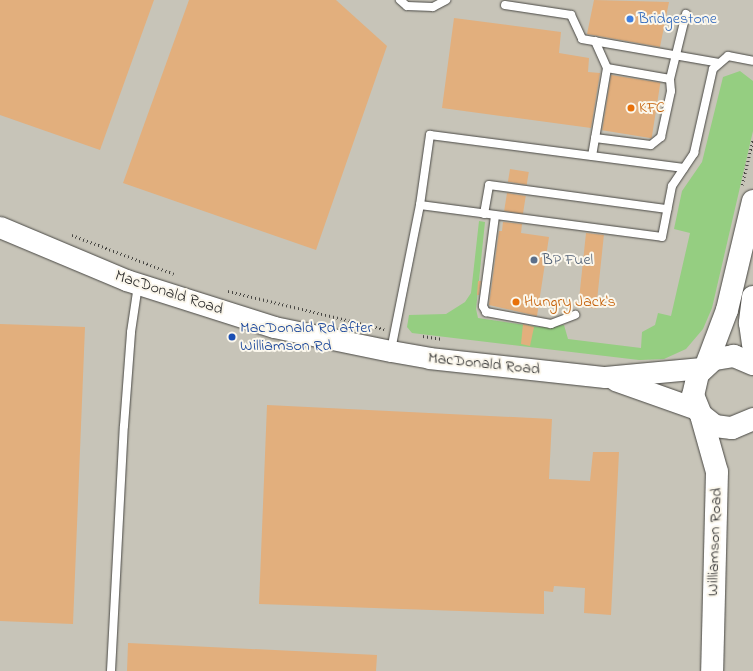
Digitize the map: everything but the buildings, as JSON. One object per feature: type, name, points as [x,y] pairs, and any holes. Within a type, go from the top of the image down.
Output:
[{"type":"main road","points":[[705,366],[727,310],[747,196]]},
{"type":"main road","points":[[753,297],[750,319],[753,345]]},
{"type":"main road","points":[[705,366],[727,356],[741,358],[753,364]]},
{"type":"main road","name":"Williamson Road","points":[[705,366],[693,388],[717,472],[712,671]]},
{"type":"main road","points":[[699,412],[710,423],[726,428],[743,426],[753,419]]},
{"type":"street","name":"MacDonald Road","points":[[0,227],[138,284],[274,327],[392,342],[429,358],[605,377],[705,366]]},
{"type":"street","name":"MacDonald Road","points":[[605,377],[699,412]]},
{"type":"lane","points":[[400,0],[407,6],[433,7],[446,0]]},
{"type":"lane","points":[[505,5],[571,15],[582,39],[719,63]]},
{"type":"lane","points":[[595,138],[651,145],[661,137],[671,92],[670,79],[686,14]]},
{"type":"lane","points":[[592,156],[607,68],[595,41]]},
{"type":"lane","points":[[420,205],[662,237],[672,186],[694,153],[713,69],[728,56],[753,61]]},
{"type":"lane","points":[[607,68],[670,79]]},
{"type":"lane","points":[[392,342],[420,205],[430,135],[684,168]]},
{"type":"lane","points":[[484,214],[489,184],[667,209]]},
{"type":"lane","points":[[495,216],[483,306],[486,312],[551,324],[575,315]]},
{"type":"lane","points":[[111,671],[124,426],[131,332],[138,284]]},
{"type":"path","points":[[747,196],[753,139]]},
{"type":"path","points":[[66,233],[182,276]]},
{"type":"path","points":[[224,290],[392,342],[447,340]]},
{"type":"shaded area","points":[[0,0],[753,0],[753,671],[0,671]]},
{"type":"green space","points":[[740,71],[753,81],[753,131],[712,308],[703,329],[686,349],[664,359],[639,360],[412,333],[407,327],[409,315],[446,314],[465,302],[471,293],[479,221],[485,222],[476,309],[478,318],[539,327],[564,325],[568,339],[641,348],[642,332],[655,325],[658,313],[671,316],[690,233],[674,229],[682,191],[702,162],[723,77]]},
{"type":"place","name":"Bridgestone","points":[[630,19]]},
{"type":"place","name":"KFC","points":[[631,108]]},
{"type":"place","name":"BP Fuel","points":[[534,260]]},
{"type":"place","name":"Hungry Jack's","points":[[516,302]]},
{"type":"place","name":"MacDonald Rd after Williamson Rd","points":[[232,337]]}]
